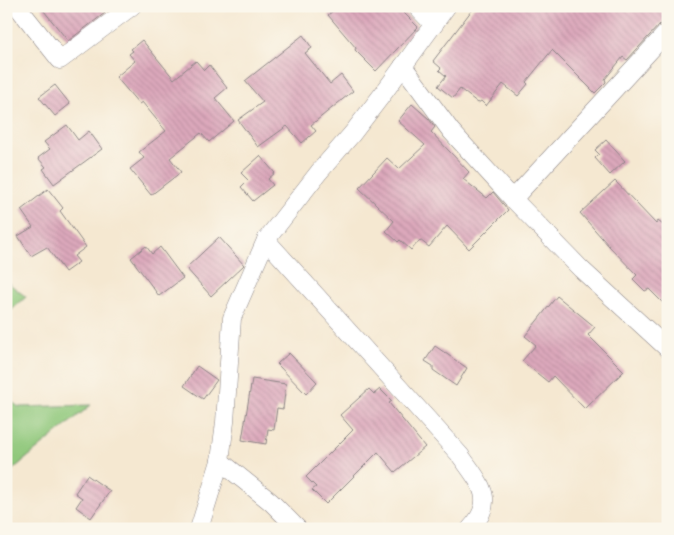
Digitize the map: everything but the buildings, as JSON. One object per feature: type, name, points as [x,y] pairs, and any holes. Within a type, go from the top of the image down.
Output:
[{"type":"street","points":[[17,6],[60,60],[132,6]]},
{"type":"street","points":[[416,6],[434,25]]},
{"type":"street","points":[[199,529],[220,461],[225,422],[232,318],[266,240],[319,172],[352,134],[447,6]]},
{"type":"street","points":[[513,199],[668,31]]},
{"type":"street","points":[[403,66],[451,131],[513,199],[581,269],[668,348]]},
{"type":"street","points":[[266,240],[460,455],[479,482],[486,502],[483,514],[470,529]]},
{"type":"street","points":[[220,461],[271,502],[298,529]]},
{"type":"green space","points":[[6,281],[26,297],[6,315]]},
{"type":"green space","points":[[6,398],[19,407],[91,405],[6,475]]}]
